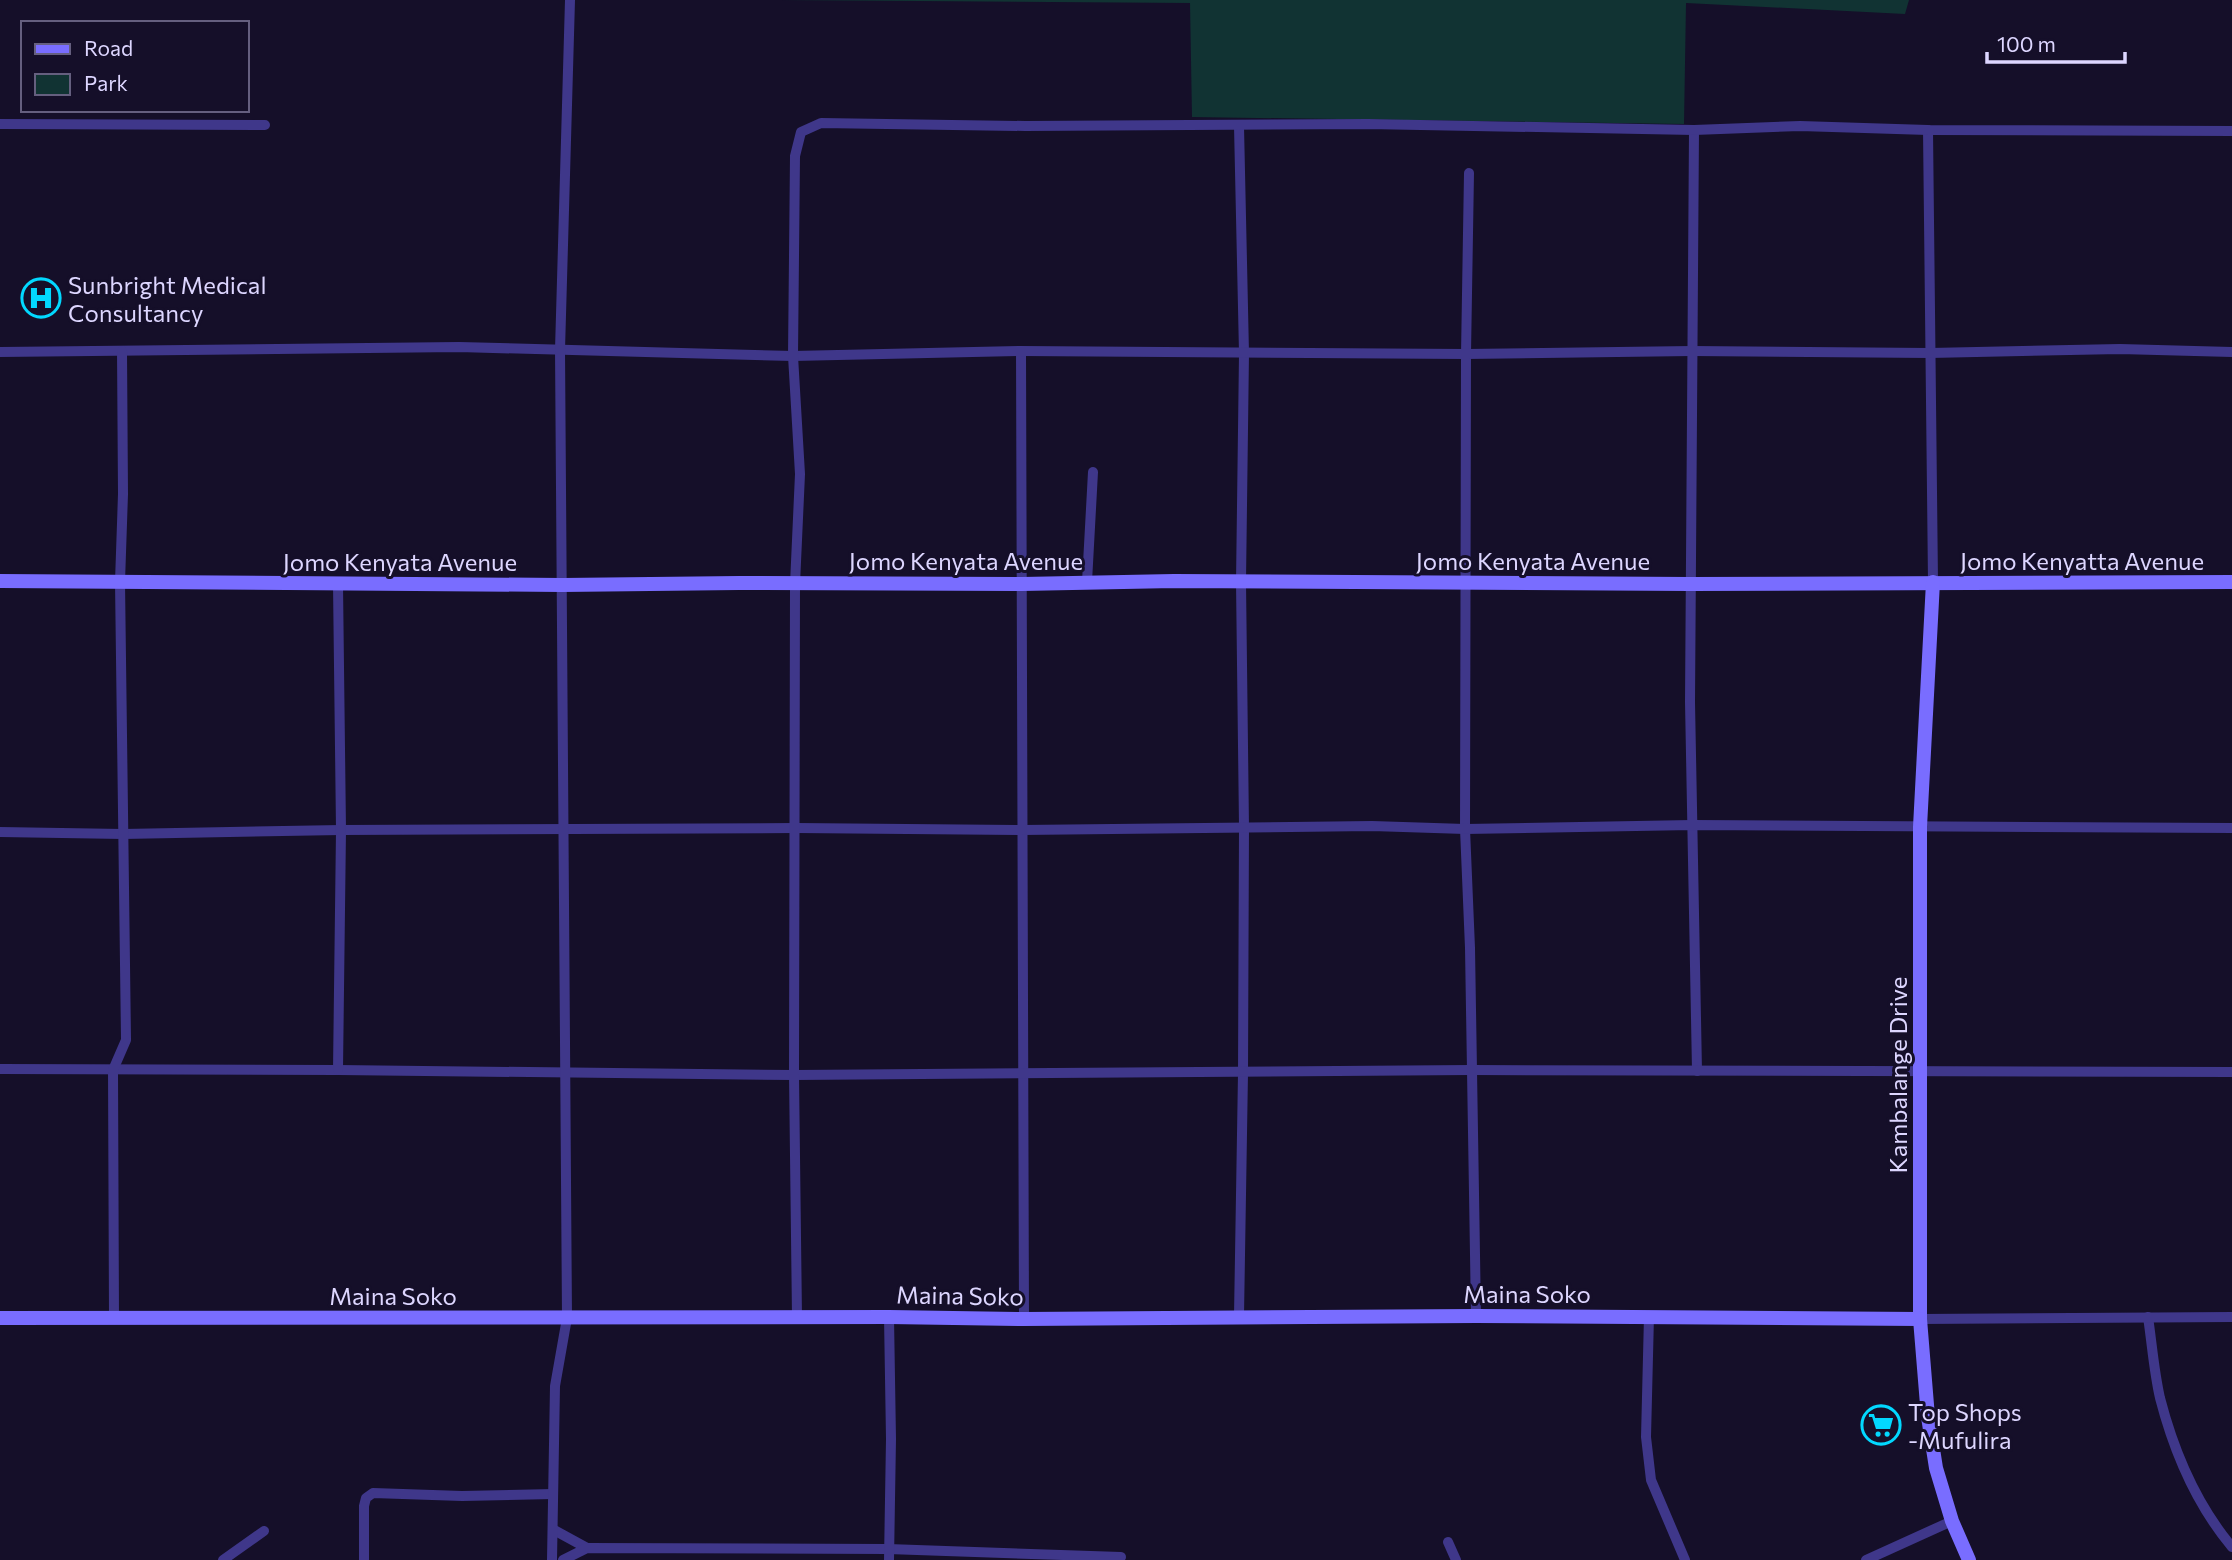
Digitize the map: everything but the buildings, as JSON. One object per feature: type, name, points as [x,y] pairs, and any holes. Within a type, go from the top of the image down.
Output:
[{"type":"street","points":[[552,1560],[555,1386],[567,1318],[560,350],[570,0]]},
{"type":"street","points":[[797,1317],[794,1075],[795,584],[800,474],[793,356],[795,156],[801,132],[821,123],[1024,126],[1368,124],[1694,130],[1800,125],[1928,130],[2232,131]]},
{"type":"street","points":[[0,124],[265,125]]},
{"type":"street","points":[[1239,125],[1244,353],[1241,582],[1243,1073],[1239,1316]]},
{"type":"street","points":[[1694,130],[1690,584],[1697,1071]]},
{"type":"street","points":[[1928,130],[1933,582]]},
{"type":"street","points":[[1469,173],[1465,829],[1470,948],[1476,1316]]},
{"type":"street","points":[[0,352],[459,346],[793,356],[1021,351],[1466,354],[1692,351],[1930,354],[2120,349],[2232,352]]},
{"type":"street","points":[[114,1318],[113,1070],[125,1040],[120,582],[123,494],[122,351]]},
{"type":"street","points":[[1021,351],[1024,1319]]},
{"type":"street","points":[[1087,582],[1093,472]]},
{"type":"street","name":"Jomo Kenyata Avenue","points":[[0,581],[562,585],[1933,582]]},
{"type":"street","name":"Jomo Kenyatta Avenue","points":[[1933,582],[2232,582]]},
{"type":"street","name":"Kambalange Drive","points":[[1933,582],[1920,827],[1920,1319],[1936,1468],[1952,1521],[1969,1560]]},
{"type":"street","points":[[338,584],[341,830],[338,1070]]},
{"type":"street","points":[[0,832],[123,834],[341,830],[1022,830],[1372,826],[1465,829],[1692,825],[2232,828]]},
{"type":"street","points":[[0,1069],[794,1075],[1471,1070],[2232,1072]]},
{"type":"street","points":[[1649,1316],[1646,1437],[1651,1480],[1685,1560]]},
{"type":"street","name":"Maina Soko","points":[[0,1318],[1024,1319],[1649,1316],[1920,1319]]},
{"type":"street","points":[[889,1317],[889,1555]]},
{"type":"street","points":[[2148,1317],[2159,1395],[2171,1433],[2189,1481],[2215,1527],[2232,1547]]},
{"type":"street","points":[[1920,1319],[2232,1317]]},
{"type":"street","points":[[364,1560],[364,1506],[366,1498],[373,1493],[462,1496],[553,1494]]},
{"type":"street","points":[[1866,1560],[1952,1521]]},
{"type":"street","points":[[554,1530],[587,1548],[1121,1557]]},
{"type":"street","points":[[223,1560],[264,1531]]},
{"type":"street","points":[[1448,1542],[1456,1560]]},
{"type":"street","points":[[563,1560],[587,1548]]},
{"type":"green space","points":[[781,0],[1909,0],[1905,14],[1686,3],[1684,124],[1192,117],[1190,3]]},
{"type":"place","name":"Sunbright Medical Consultancy","points":[[41,298]]},
{"type":"place","name":"Top Shops -Mufulira","points":[[1881,1425]]}]
